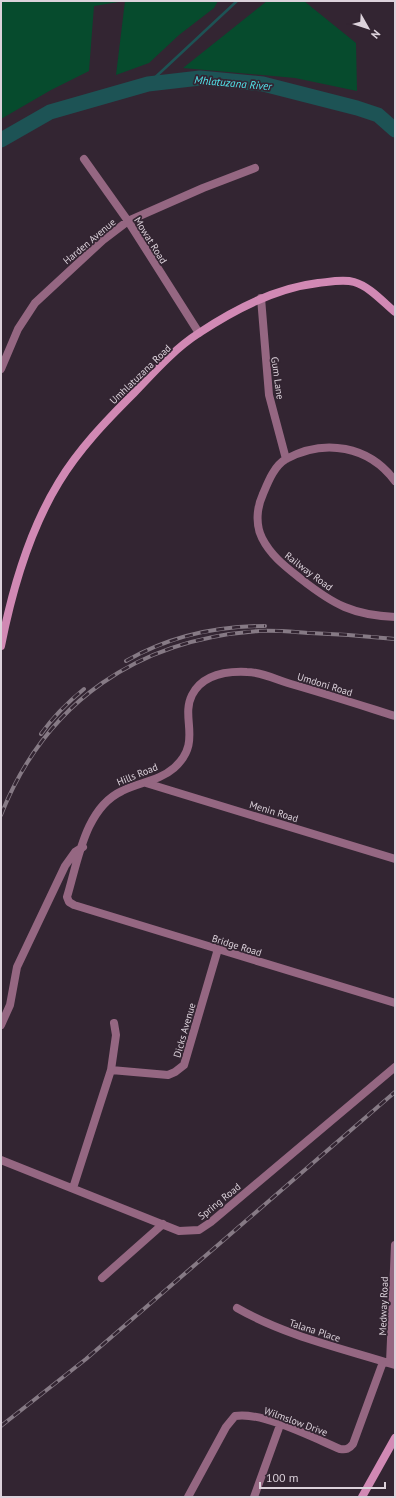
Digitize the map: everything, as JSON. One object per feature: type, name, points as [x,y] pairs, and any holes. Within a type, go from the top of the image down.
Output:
[{"type":"street","name":"Mowat Road","points":[[84,159],[128,221],[198,333]]},
{"type":"street","name":"Harden Avenue","points":[[1,369],[18,328],[36,303],[103,240],[128,221],[203,188],[255,168]]},
{"type":"street","name":"Umhlatuzana Road","points":[[1,646],[3,625],[20,571],[36,527],[62,478],[77,455],[101,425],[174,354],[198,333],[261,298],[283,290],[314,284],[352,281],[361,284],[395,312]]},
{"type":"street","name":"Gum Lane","points":[[261,298],[270,395],[286,459]]},
{"type":"street","name":"Railway Road","points":[[395,481],[381,465],[369,457],[357,451],[329,447],[286,459],[275,469],[267,482],[257,513],[261,536],[267,547],[281,563],[320,594],[353,611],[372,616],[395,616]]},
{"type":"street","name":"Umdoni Road","points":[[249,672],[395,716]]},
{"type":"street","name":"Hills Road","points":[[74,905],[69,902],[67,897],[93,817],[108,799],[130,787],[146,783],[174,768],[185,755],[190,744],[190,702],[202,682],[223,673],[249,672]]},
{"type":"street","name":"Menin Road","points":[[146,783],[395,859]]},
{"type":"street","points":[[1,1024],[10,1005],[17,967],[65,866],[75,852],[83,847]]},
{"type":"street","name":"Bridge Road","points":[[74,905],[395,1003]]},
{"type":"street","name":"Dicks Avenue","points":[[110,1070],[168,1075],[184,1065],[218,949]]},
{"type":"street","points":[[73,1188],[110,1070],[116,1035],[114,1023]]},
{"type":"street","name":"Spring Road","points":[[1,1160],[179,1231],[189,1232],[199,1230],[211,1222],[395,1067]]},
{"type":"street","points":[[102,1278],[163,1224]]},
{"type":"street","name":"Medway Road","points":[[389,1363],[395,1245]]},
{"type":"street","name":"Talana Place","points":[[237,1308],[269,1325],[389,1363]]},
{"type":"street","name":"Wilmslow Drive","points":[[188,1497],[226,1427],[235,1416],[248,1416],[280,1425],[346,1450],[350,1448],[389,1363]]},
{"type":"street","points":[[254,1497],[280,1425]]},
{"type":"street","points":[[362,1497],[395,1438]]},
{"type":"green space","points":[[1,1],[125,1],[94,6],[89,71],[51,90],[1,119]]},
{"type":"green space","points":[[125,1],[218,1],[214,8],[179,35],[149,63],[116,75]]},
{"type":"green space","points":[[267,1],[304,1],[356,43],[357,91],[295,78],[183,68]]},
{"type":"waterway","points":[[148,84],[237,1]]},
{"type":"waterway","name":"Mhlatuzana River","points":[[1,140],[50,112],[148,84],[200,78],[263,84],[357,108],[378,115],[395,130]]},
{"type":"railway","points":[[126,661],[159,645],[193,634],[229,628],[265,626]]},
{"type":"railway","points":[[1,815],[20,775],[43,739],[71,709],[102,683],[136,663],[174,647],[215,637],[259,631],[395,639]]},
{"type":"railway","points":[[41,734],[61,710],[84,689]]},
{"type":"railway","points":[[1,1426],[86,1359],[395,1092]]}]
